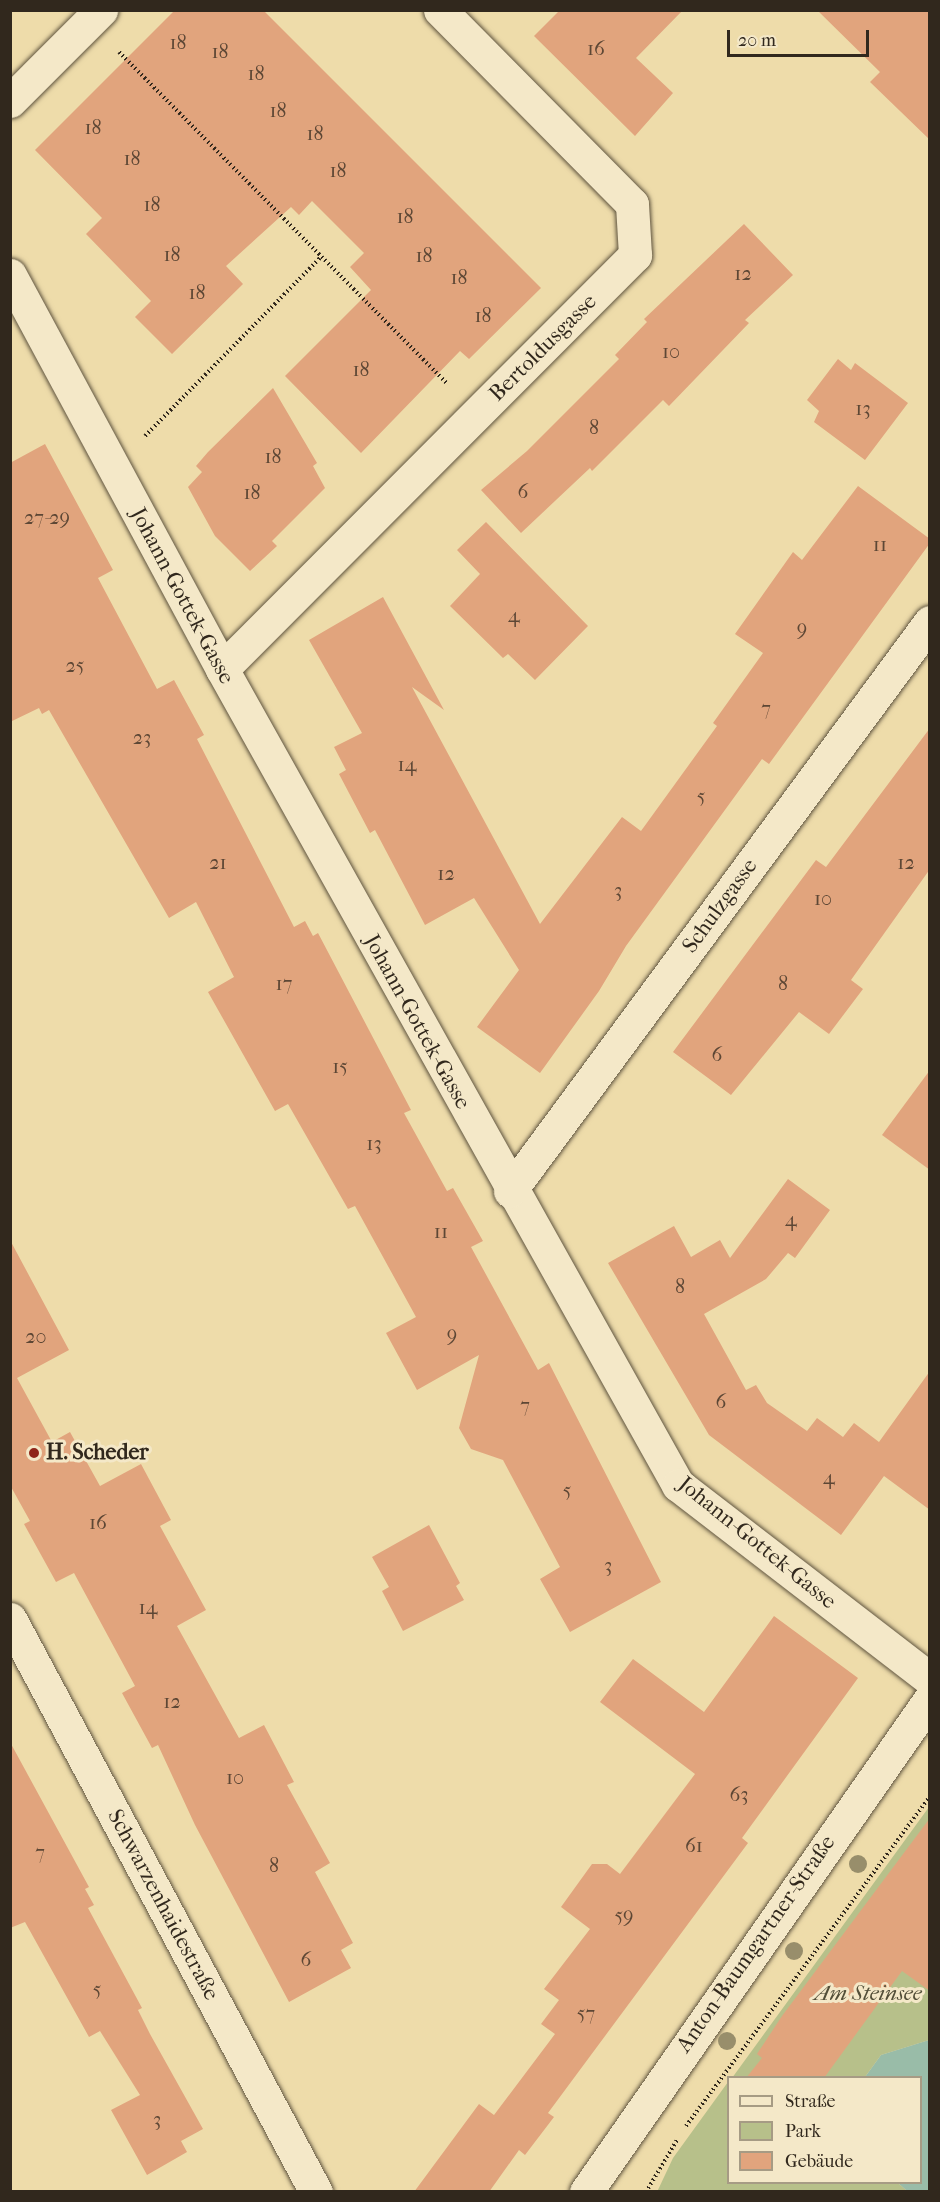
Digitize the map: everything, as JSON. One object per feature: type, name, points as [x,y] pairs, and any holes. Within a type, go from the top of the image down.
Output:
[{"type":"street","name":"Bertoldusgasse","points":[[222,669],[635,255],[632,204],[440,10]]},
{"type":"street","points":[[10,101],[95,16]]},
{"type":"street","name":"Johann-Gottek-Gasse","points":[[10,275],[222,669],[510,1191],[678,1485],[930,1679]]},
{"type":"street","name":"Schulzgasse","points":[[510,1191],[930,622]]},
{"type":"street","name":"Schwarzenhaidestraße","points":[[10,1620],[316,2192]]},
{"type":"street","name":"Anton-Baumgartner-Straße","points":[[586,2192],[930,1699]]},
{"type":"path","points":[[95,16],[321,257],[477,414]]},
{"type":"path","points":[[114,467],[321,257]]},
{"type":"path","points":[[646,2192],[679,2136],[930,1796]]},
{"type":"green space","name":"Am Steinsee","points":[[929,1807],[929,2040],[881,2055],[866,2076],[733,2076]]},
{"type":"green space","points":[[727,2083],[727,2184],[899,2184],[907,2191],[657,2192],[673,2158]]},
{"type":"shaded area","points":[[929,2040],[929,2191],[907,2191],[899,2184],[922,2184],[922,2076],[866,2076],[881,2055]]},
{"type":"building","points":[[175,10],[263,10],[541,288],[469,359],[460,351],[361,453],[285,376],[371,290],[350,267],[364,253],[312,201],[299,215],[291,207],[226,266],[243,284],[172,354],[135,317],[151,301],[86,234],[102,218],[35,150]]},
{"type":"building","points":[[560,10],[683,10],[636,58],[673,93],[635,136],[534,36]]},
{"type":"building","points":[[817,10],[930,10],[930,140],[870,82],[880,72]]},
{"type":"building","points":[[744,224],[793,275],[745,320],[749,323],[669,406],[663,400],[592,471],[590,468],[521,533],[481,490],[527,451],[619,359],[615,355],[647,322],[644,319]]},
{"type":"building","points":[[838,359],[851,370],[855,363],[908,403],[865,460],[814,422],[819,411],[807,400]]},
{"type":"building","points":[[273,388],[317,463],[313,466],[325,488],[272,541],[277,546],[250,571],[215,536],[188,487],[202,472],[196,466],[208,452]]},
{"type":"building","points":[[45,444],[113,570],[98,578],[157,689],[174,680],[204,735],[197,739],[294,927],[305,921],[313,936],[318,933],[411,1110],[404,1113],[447,1191],[453,1188],[483,1241],[471,1247],[538,1370],[549,1363],[661,1582],[570,1632],[540,1579],[560,1567],[503,1460],[471,1449],[459,1428],[479,1355],[417,1390],[386,1333],[416,1317],[355,1206],[348,1209],[288,1104],[275,1111],[208,992],[234,977],[196,902],[169,918],[49,710],[42,714],[39,708],[10,722],[10,463]]},
{"type":"building","points":[[858,486],[930,539],[930,543],[769,764],[762,759],[626,946],[599,991],[540,1073],[477,1027],[519,970],[474,898],[425,925],[375,830],[370,833],[339,774],[346,770],[334,747],[362,733],[309,640],[383,597],[444,710],[412,687],[540,924],[622,817],[641,831],[717,726],[713,723],[763,653],[735,634],[793,552],[802,560]]},
{"type":"building","points":[[486,522],[588,626],[535,680],[508,654],[503,658],[450,606],[480,574],[457,550]]},
{"type":"building","points":[[930,728],[930,869],[851,980],[863,989],[829,1034],[799,1012],[731,1095],[673,1052],[816,860],[826,867]]},
{"type":"building","points":[[930,1070],[930,1170],[882,1135]]},
{"type":"building","points":[[788,1179],[830,1210],[795,1258],[788,1253],[766,1279],[704,1314],[746,1390],[756,1385],[767,1403],[807,1431],[817,1418],[843,1437],[854,1423],[879,1442],[930,1371],[930,1510],[884,1476],[841,1535],[709,1435],[608,1263],[674,1226],[691,1257],[720,1240],[730,1258]]},
{"type":"building","points":[[10,1240],[69,1350],[17,1378],[52,1442],[70,1432],[100,1486],[141,1464],[171,1520],[160,1526],[206,1610],[177,1626],[239,1738],[264,1725],[294,1782],[287,1785],[330,1863],[315,1872],[353,1943],[341,1950],[351,1968],[289,2002],[195,1825],[158,1745],[152,1748],[122,1693],[135,1686],[74,1573],[56,1582],[24,1524],[30,1521],[10,1485]]},
{"type":"building","points":[[429,1525],[460,1583],[456,1586],[464,1600],[403,1631],[382,1591],[389,1587],[372,1557]]},
{"type":"building","points":[[774,1616],[858,1678],[742,1838],[748,1843],[548,2113],[554,2117],[525,2155],[519,2150],[489,2192],[414,2192],[479,2104],[494,2115],[555,2034],[541,2024],[559,2000],[544,1989],[590,1929],[561,1907],[592,1864],[607,1864],[620,1874],[695,1774],[600,1702],[633,1659],[704,1712]]},
{"type":"building","points":[[10,1742],[89,1887],[85,1889],[94,1905],[88,1908],[142,2008],[138,2010],[150,2034],[203,2129],[181,2141],[187,2152],[147,2175],[111,2110],[140,2095],[100,2031],[89,2037],[25,1922],[10,1928]]},
{"type":"building","name":"Am Steinsee","points":[[930,1818],[930,1991],[902,1971],[825,2076],[748,2076],[762,2058],[757,2054],[782,2016]]},
{"type":"place","name":"H. Scheder","points":[[34,1453]]}]
